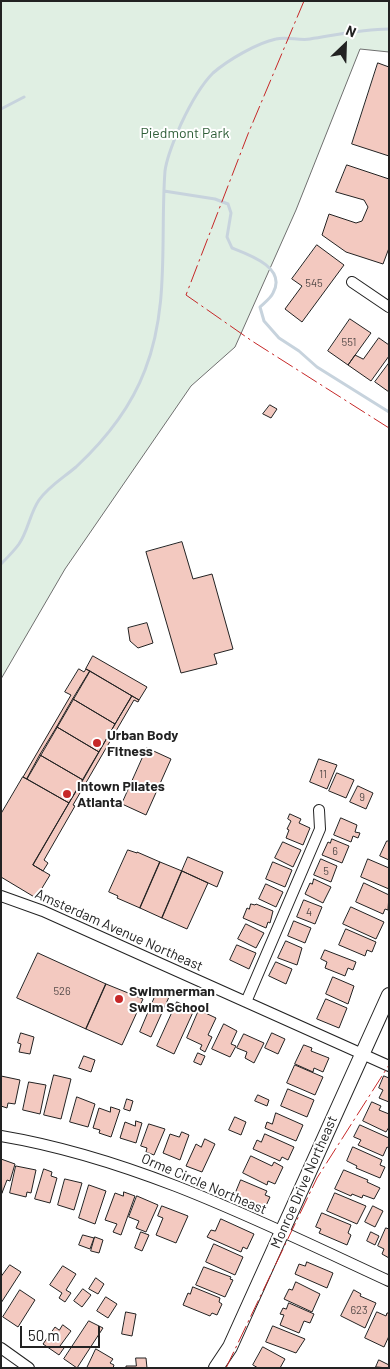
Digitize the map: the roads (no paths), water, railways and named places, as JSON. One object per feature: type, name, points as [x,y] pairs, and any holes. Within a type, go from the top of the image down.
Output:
[{"type":"main road","name":"Monroe Drive Northeast","points":[[216,1368],[230,1347],[389,995]]},
{"type":"street","points":[[352,282],[389,307]]},
{"type":"street","points":[[246,1002],[320,829],[320,810]]},
{"type":"street","name":"Amsterdam Avenue Northeast","points":[[1,896],[42,910],[389,1066]]},
{"type":"street","name":"Orme Circle Northeast","points":[[1,1136],[61,1148],[116,1164],[171,1184],[389,1281]]},
{"type":"street","points":[[1,1348],[29,1368]]},
{"type":"waterway","points":[[1,564],[19,544],[36,505],[43,495],[87,457],[125,410],[145,370],[153,346],[161,296],[166,165],[181,124],[204,84],[213,73],[226,63],[268,41],[284,38],[306,39],[359,31],[389,29]]},
{"type":"waterway","points":[[1,109],[24,97]]},
{"type":"waterway","points":[[164,191],[215,199],[228,204],[231,213],[227,237],[232,248],[257,259],[271,270],[275,276],[276,284],[273,293],[260,307],[264,321],[279,338],[299,351],[317,367],[389,412]]},
{"type":"place","name":"Urban Body Fitness","points":[[97,743]]},
{"type":"place","name":"Intown Pilates Atlanta","points":[[67,794]]},
{"type":"place","name":"Swimmerman Swim School","points":[[119,999]]},
{"type":"park label","name":"Piedmont Park","points":[[185,133]]}]
